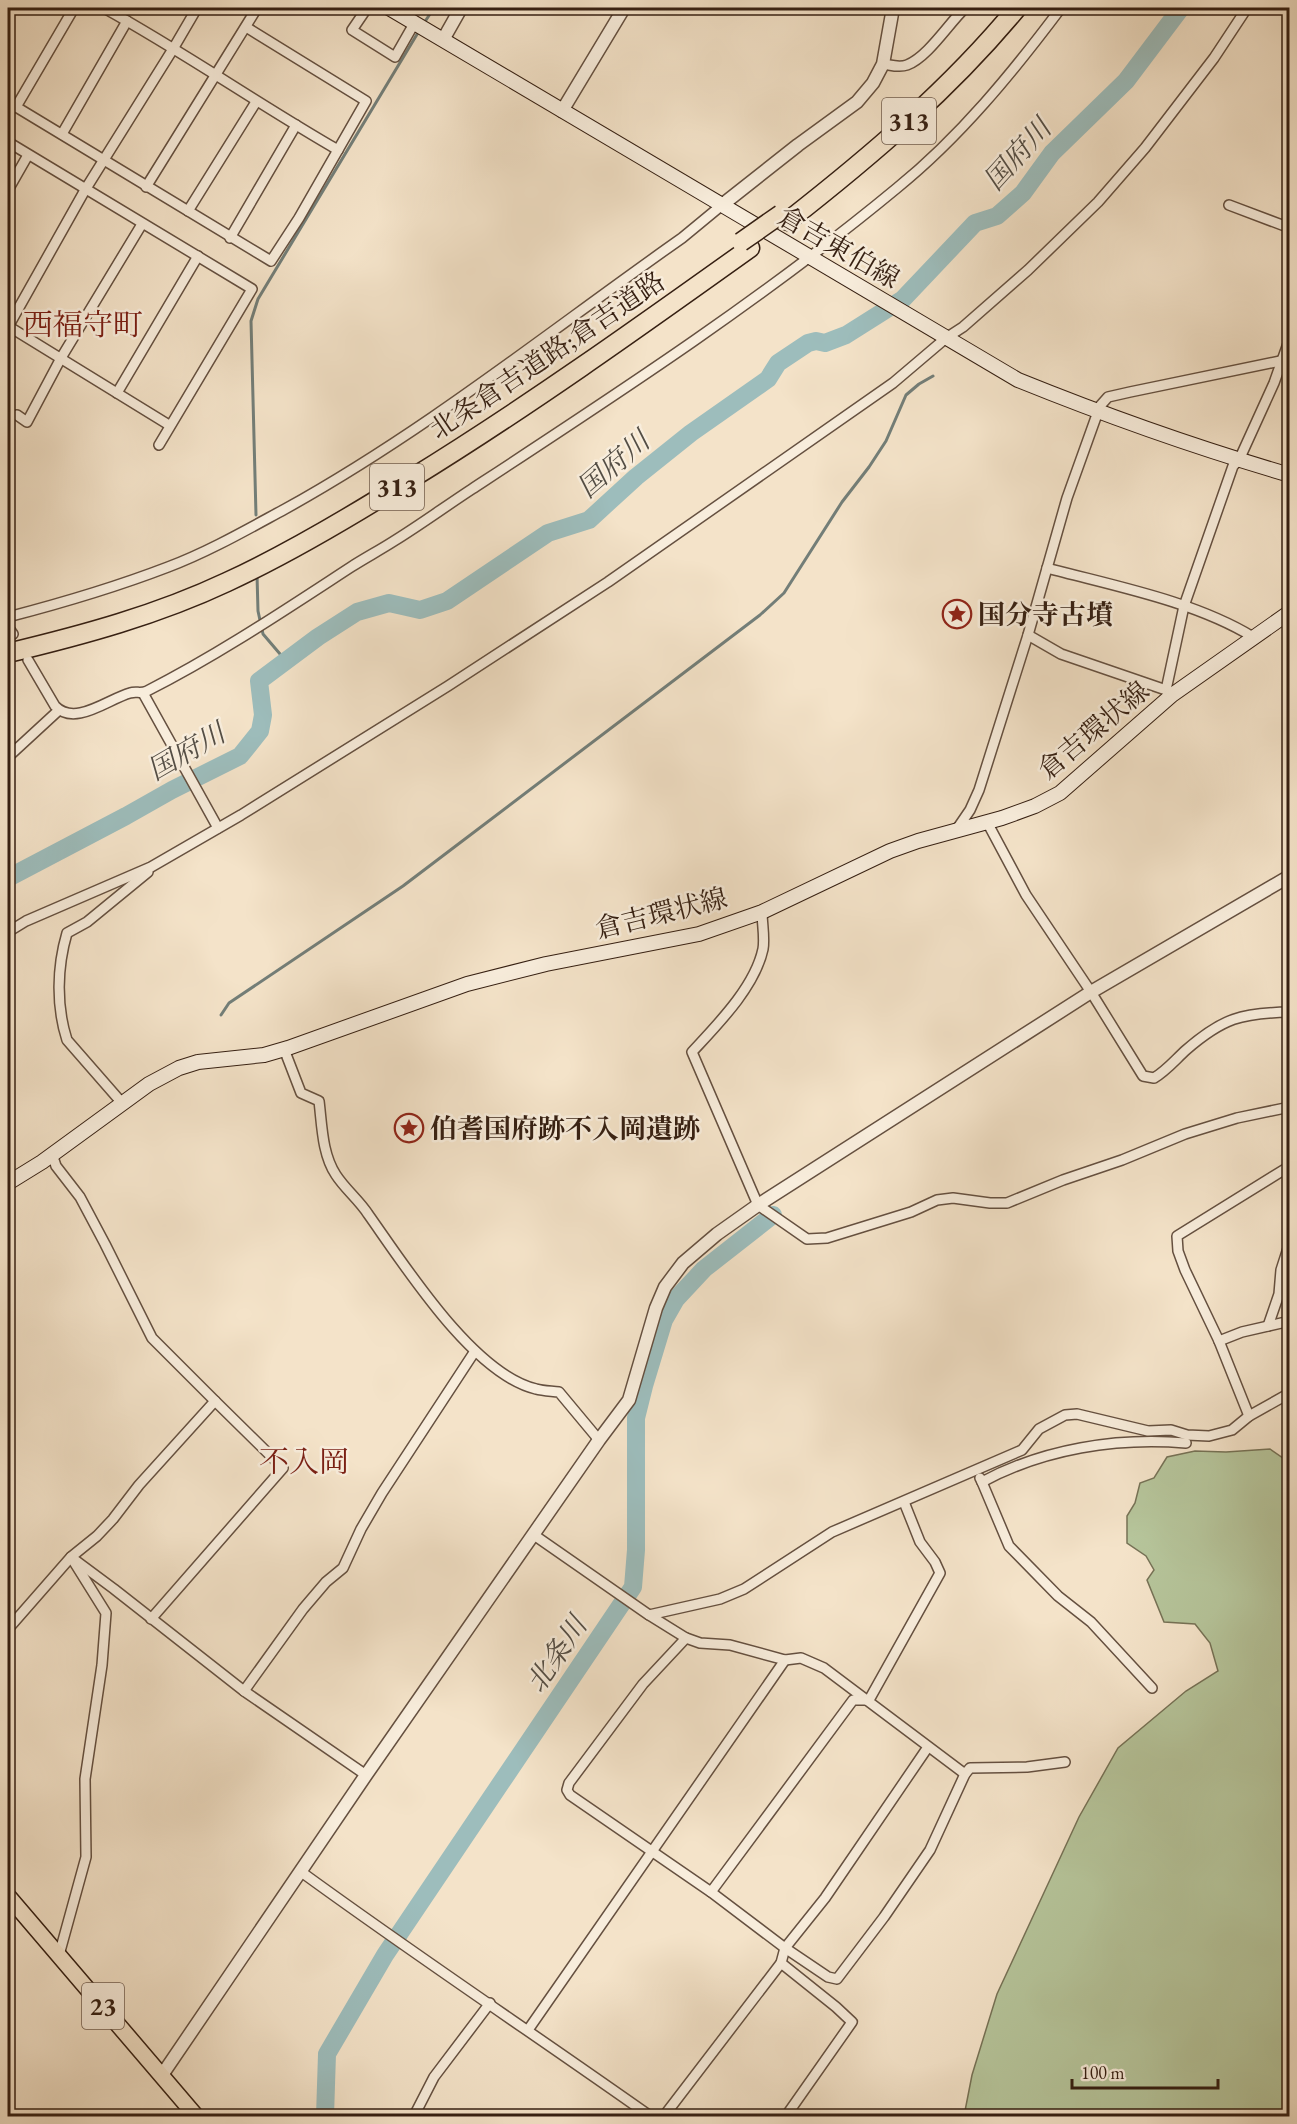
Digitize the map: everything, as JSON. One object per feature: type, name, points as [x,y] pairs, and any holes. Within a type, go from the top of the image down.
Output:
[{"type":"highway","name":"北条倉吉道路;倉吉道路","points":[[784,218],[943,78],[1005,8]]},
{"type":"highway","name":"北条倉吉道路;倉吉道路","points":[[8,654],[118,624],[226,582],[280,556],[357,512],[479,437],[572,375],[901,129],[949,83],[1017,8]]},
{"type":"highway","name":"北条倉吉道路;倉吉道路","points":[[9,635],[54,633],[167,596],[222,573],[275,546],[474,428],[746,245]]},
{"type":"main road","name":"倉吉東伯線","points":[[389,8],[444,38],[562,111],[1018,380],[1097,412],[1290,475]]},
{"type":"main road","name":"倉吉環状線","points":[[8,1183],[149,1084],[179,1068],[198,1062],[264,1055],[468,984],[546,963],[699,934],[762,912],[890,851],[1035,806],[1060,793],[1169,692],[1290,612]]},
{"type":"main road","name":"23","points":[[8,1896],[196,2116]]},
{"type":"street","points":[[74,8],[12,104],[230,238],[272,261],[366,101],[246,27]]},
{"type":"street","points":[[104,8],[338,150]]},
{"type":"street","points":[[169,425],[8,326],[103,159],[197,8]]},
{"type":"street","points":[[146,187],[257,8]]},
{"type":"street","points":[[367,8],[352,30],[395,57],[414,22]]},
{"type":"street","points":[[444,38],[461,8]]},
{"type":"street","points":[[562,111],[624,8]]},
{"type":"street","points":[[8,617],[55,605],[169,567],[257,524],[316,491],[426,422],[682,238],[798,145],[857,102],[873,83],[883,64],[893,8]]},
{"type":"street","points":[[883,64],[897,67],[908,65],[924,54],[965,8]]},
{"type":"street","points":[[145,697],[396,540],[738,310],[809,257],[899,186],[957,132],[1029,50],[1061,8]]},
{"type":"street","points":[[8,932],[26,921],[151,867],[448,686],[608,582],[893,383],[941,334],[963,327],[1028,270],[1098,202],[1146,148],[1214,58],[1247,8]]},
{"type":"street","points":[[1283,8],[1290,9]]},
{"type":"street","points":[[62,134],[127,21]]},
{"type":"street","points":[[188,211],[256,102]]},
{"type":"street","points":[[230,238],[296,126]]},
{"type":"street","points":[[8,142],[252,289],[159,445]]},
{"type":"street","points":[[8,190],[28,155]]},
{"type":"street","points":[[1229,205],[1290,228]]},
{"type":"street","points":[[17,415],[27,422],[61,358],[142,224]]},
{"type":"street","points":[[117,393],[198,256]]},
{"type":"street","points":[[1028,635],[1061,654],[1169,692],[1184,606],[1233,466],[1239,460],[1286,361],[1290,338]]},
{"type":"street","points":[[957,830],[979,790],[1028,635],[1067,498],[1097,412],[1108,397],[1286,361]]},
{"type":"street","points":[[1047,568],[1184,606],[1214,617],[1254,637]]},
{"type":"street","points":[[28,660],[59,710],[72,715],[133,691],[145,697],[218,828]]},
{"type":"street","points":[[8,758],[59,710]]},
{"type":"street","points":[[987,822],[1026,895],[1091,992],[1143,1076],[1154,1078],[1218,1025],[1254,1013],[1290,1012]]},
{"type":"street","points":[[122,1103],[67,1040],[63,1028],[59,980],[62,951],[68,933],[87,922],[146,874],[151,867]]},
{"type":"street","points":[[162,2075],[366,1775],[629,1400],[656,1308],[665,1287],[683,1263],[717,1234],[758,1206],[1091,992],[1290,876]]},
{"type":"street","points":[[762,912],[764,946],[758,966],[724,1017],[692,1052],[758,1206],[807,1239],[827,1238],[911,1212],[937,1200],[953,1198],[1007,1203],[1185,1134],[1237,1118],[1290,1107]]},
{"type":"street","points":[[284,1049],[301,1093],[319,1101],[325,1147],[336,1175],[360,1202],[446,1320],[475,1351],[508,1377],[535,1389],[559,1392],[599,1440]]},
{"type":"street","points":[[52,1154],[56,1166],[80,1197],[152,1338],[283,1468],[151,1619]]},
{"type":"street","points":[[1248,1416],[1219,1341],[1185,1270],[1178,1251],[1177,1236],[1290,1166]]},
{"type":"street","points":[[1268,1326],[1279,1294],[1281,1270],[1290,1242]]},
{"type":"street","points":[[1219,1341],[1242,1332],[1290,1321]]},
{"type":"street","points":[[244,1691],[303,1609],[326,1582],[343,1568],[361,1529],[382,1494],[475,1351]]},
{"type":"street","points":[[649,1615],[720,1599],[744,1589],[832,1532],[1023,1450],[1040,1429],[1065,1415],[1077,1414],[1148,1431],[1171,1430],[1187,1435],[1209,1436],[1232,1430],[1248,1416],[1290,1393]]},
{"type":"street","points":[[8,1629],[70,1557],[97,1536],[113,1519],[139,1485],[215,1401]]},
{"type":"street","points":[[982,1482],[1004,1470],[1034,1459],[1094,1446],[1155,1440],[1186,1443]]},
{"type":"street","points":[[976,1471],[1009,1546],[1058,1596],[1091,1622],[1152,1688]]},
{"type":"street","points":[[869,1700],[940,1573],[920,1542],[904,1502]]},
{"type":"street","points":[[534,1535],[686,1638],[700,1643],[730,1645],[785,1660],[801,1658],[824,1668],[965,1774]]},
{"type":"street","points":[[70,1557],[244,1691],[366,1775]]},
{"type":"street","points":[[59,1955],[86,1857],[85,1779],[102,1665],[106,1613],[70,1557]]},
{"type":"street","points":[[686,1638],[643,1684],[569,1783],[567,1790],[570,1795],[711,1892],[784,1948],[828,1977],[837,1979],[884,1917],[930,1850],[965,1774],[970,1768],[1027,1767],[1065,1762]]},
{"type":"street","points":[[528,2030],[785,1660]]},
{"type":"street","points":[[711,1892],[853,1700],[869,1700]]},
{"type":"street","points":[[664,2116],[781,1963],[784,1948],[825,1898],[928,1747]]},
{"type":"street","points":[[300,1871],[401,1944],[490,2003],[650,2116]]},
{"type":"street","points":[[781,1963],[852,2022],[786,2116]]},
{"type":"street","points":[[414,2116],[434,2077],[490,2003]]},
{"type":"green space","points":[[1270,1449],[1290,1463],[1289,2116],[964,2116],[972,2075],[997,1994],[1079,1817],[1118,1748],[1186,1691],[1218,1671],[1210,1643],[1195,1624],[1164,1622],[1147,1580],[1154,1570],[1146,1556],[1127,1543],[1127,1516],[1135,1503],[1140,1483],[1154,1478],[1167,1457],[1195,1451],[1226,1452]]},
{"type":"waterway","points":[[424,23],[434,8]]},
{"type":"waterway","name":"国府川","points":[[8,878],[240,756],[260,731],[263,715],[259,681],[318,637],[357,612],[389,603],[420,610],[447,601],[548,533],[589,520],[636,477],[691,433],[768,379],[778,363],[808,343],[816,341],[825,343],[846,335],[903,299],[975,223],[997,216],[1023,193],[1052,153],[1126,81],[1181,8]]},
{"type":"waterway","points":[[256,515],[251,321],[258,299],[419,31]]},
{"type":"waterway","points":[[221,1015],[229,1003],[403,886],[760,615],[784,593],[842,502],[869,467],[886,441],[906,395],[933,376]]},
{"type":"waterway","points":[[257,575],[258,611],[263,634],[286,661]]},
{"type":"waterway","name":"北条川","points":[[325,2116],[327,2054],[385,1955],[633,1587],[636,1550],[636,1418],[664,1320],[676,1299],[704,1269],[773,1215]]},
{"type":"place","name":"国分寺古墳","points":[[957,614]]},
{"type":"place","name":"伯耆国府跡不入岡遺跡","points":[[409,1128]]},
{"type":"district","name":"西福守町","points":[[83,324]]},
{"type":"district","name":"不入岡","points":[[304,1461]]}]
